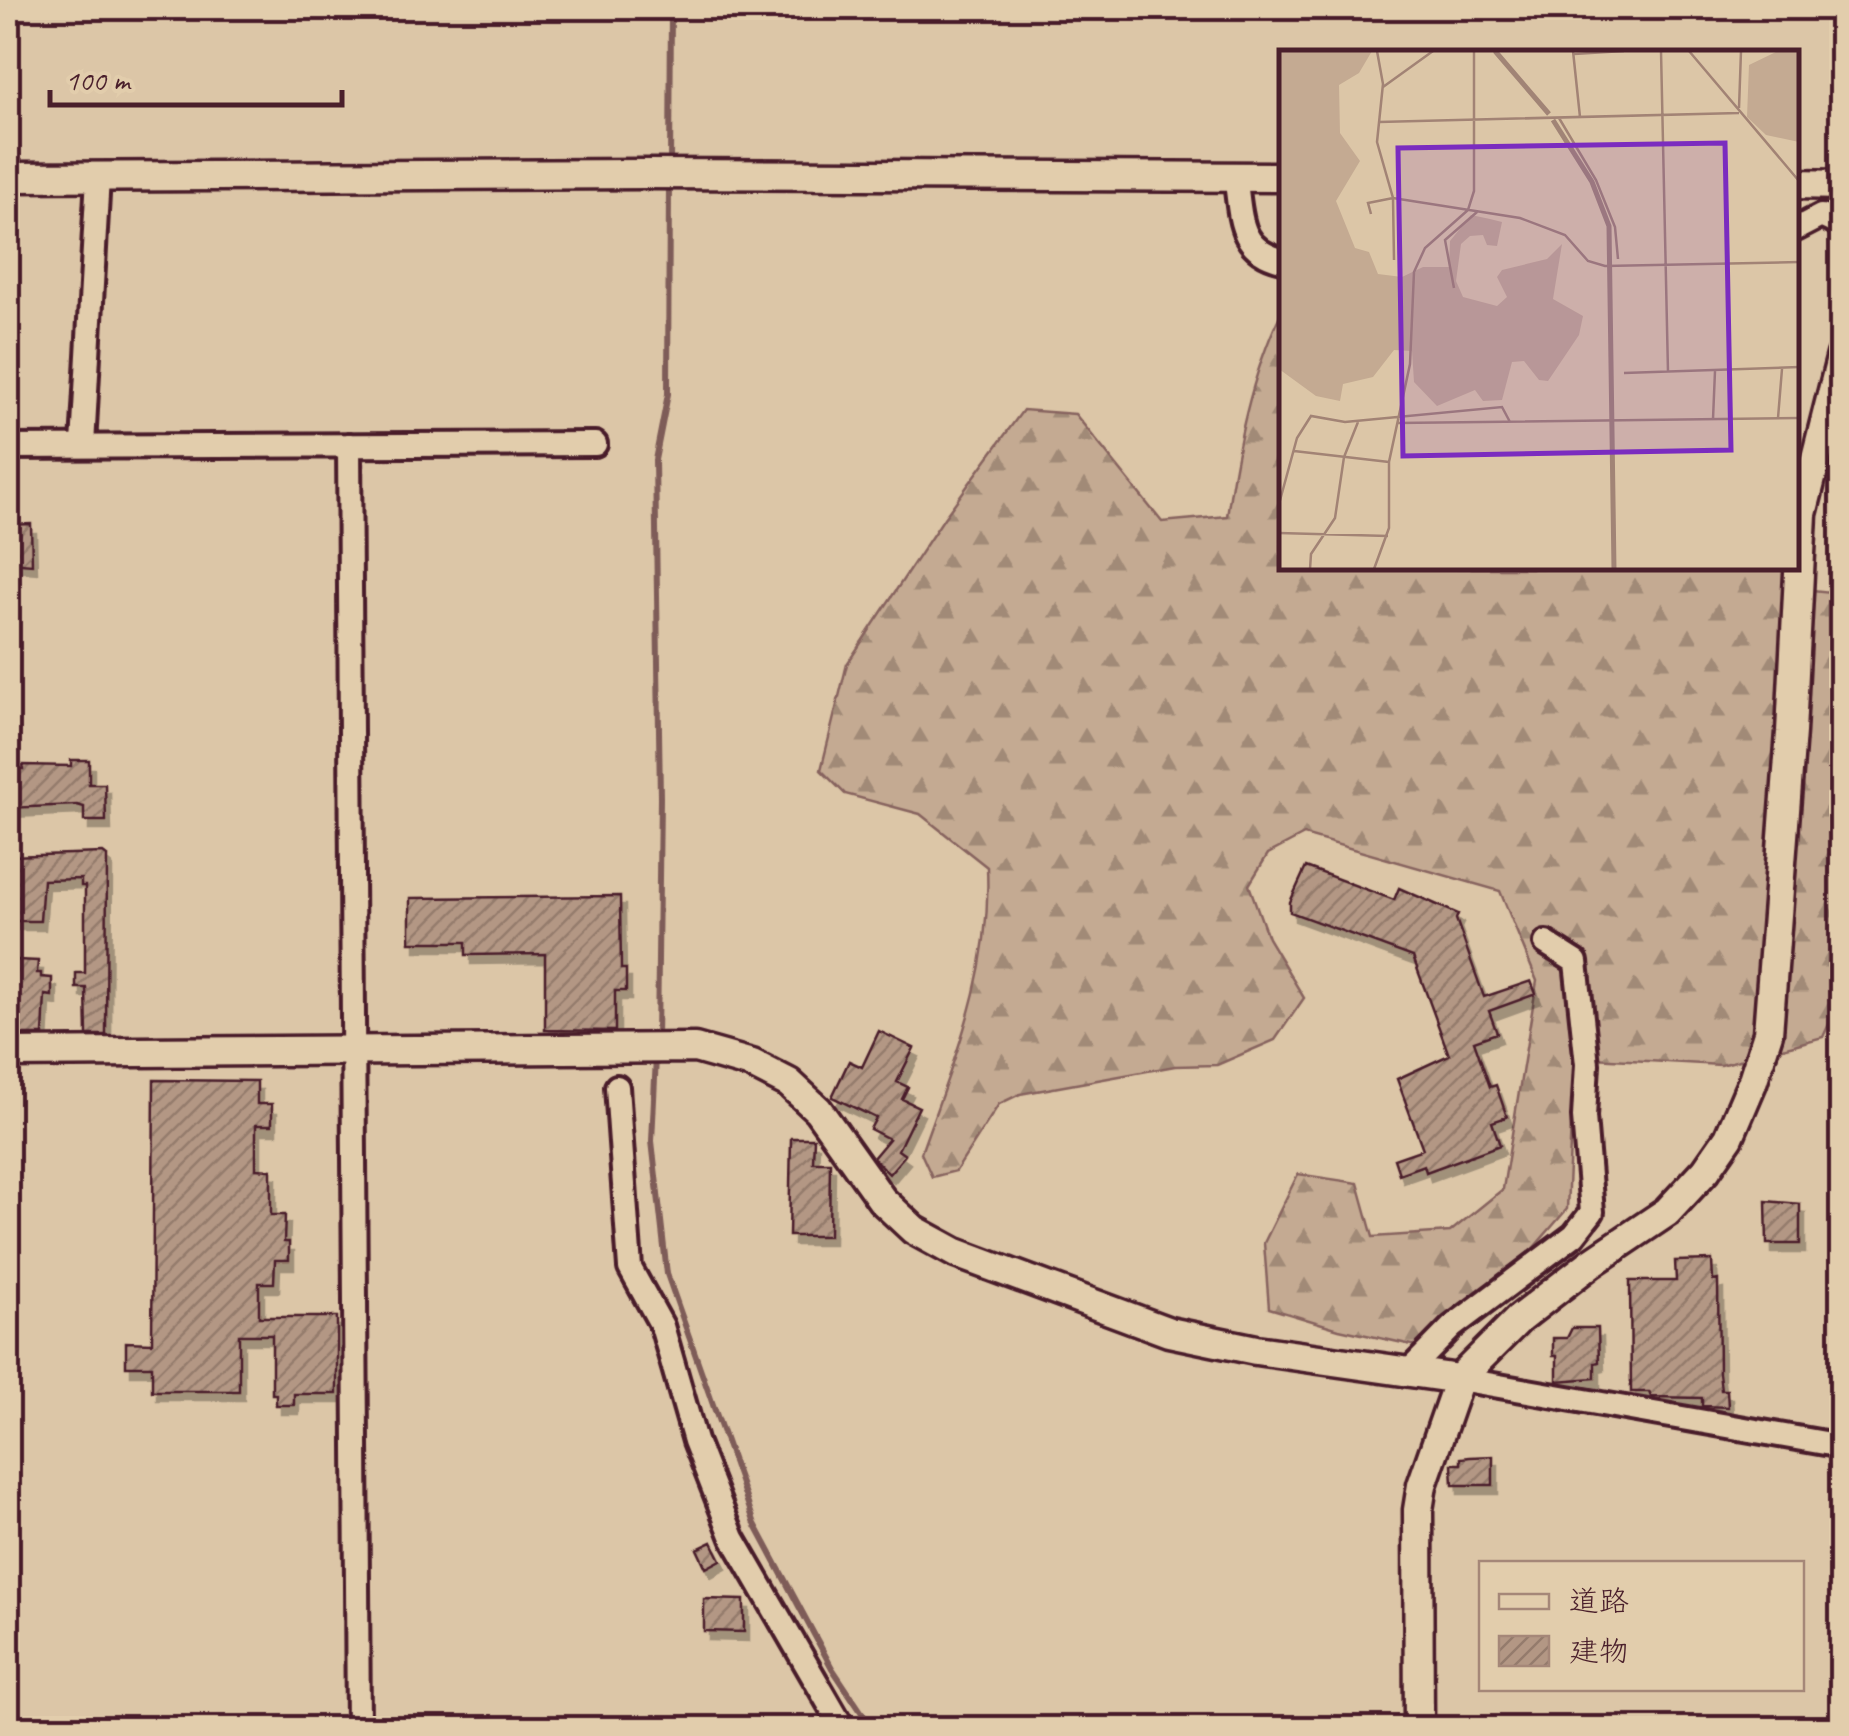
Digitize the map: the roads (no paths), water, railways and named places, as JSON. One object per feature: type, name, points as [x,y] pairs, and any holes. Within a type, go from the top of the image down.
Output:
[{"type":"street","points":[[1250,176],[1236,182],[1243,232],[1264,256],[1279,259]]},
{"type":"street","points":[[8,177],[1279,176]]},
{"type":"street","points":[[83,445],[98,178]]},
{"type":"street","points":[[1799,184],[1842,185]]},
{"type":"street","points":[[1799,227],[1821,216],[1842,226]]},
{"type":"street","points":[[1419,1728],[1418,1510],[1422,1485],[1459,1380],[1519,1319],[1667,1212],[1706,1170],[1729,1137],[1768,1033],[1791,732],[1802,514],[1842,355]]},
{"type":"street","points":[[8,448],[595,444]]},
{"type":"street","points":[[349,446],[358,1728]]},
{"type":"street","points":[[1407,1373],[1452,1327],[1574,1235],[1592,1212],[1584,1117],[1588,1064],[1576,962],[1546,943]]},
{"type":"street","points":[[8,1054],[694,1048],[752,1064],[789,1083],[818,1110],[882,1200],[914,1230],[956,1254],[1169,1332],[1842,1446]]},
{"type":"street","points":[[616,1088],[630,1268],[662,1326],[695,1442],[733,1538],[843,1728]]},
{"type":"waterway","points":[[670,166],[671,8]]},
{"type":"waterway","points":[[657,1040],[660,798],[655,460],[668,394],[669,184]]},
{"type":"waterway","points":[[656,1057],[652,1141],[667,1274],[755,1524],[832,1668],[872,1728]]}]
